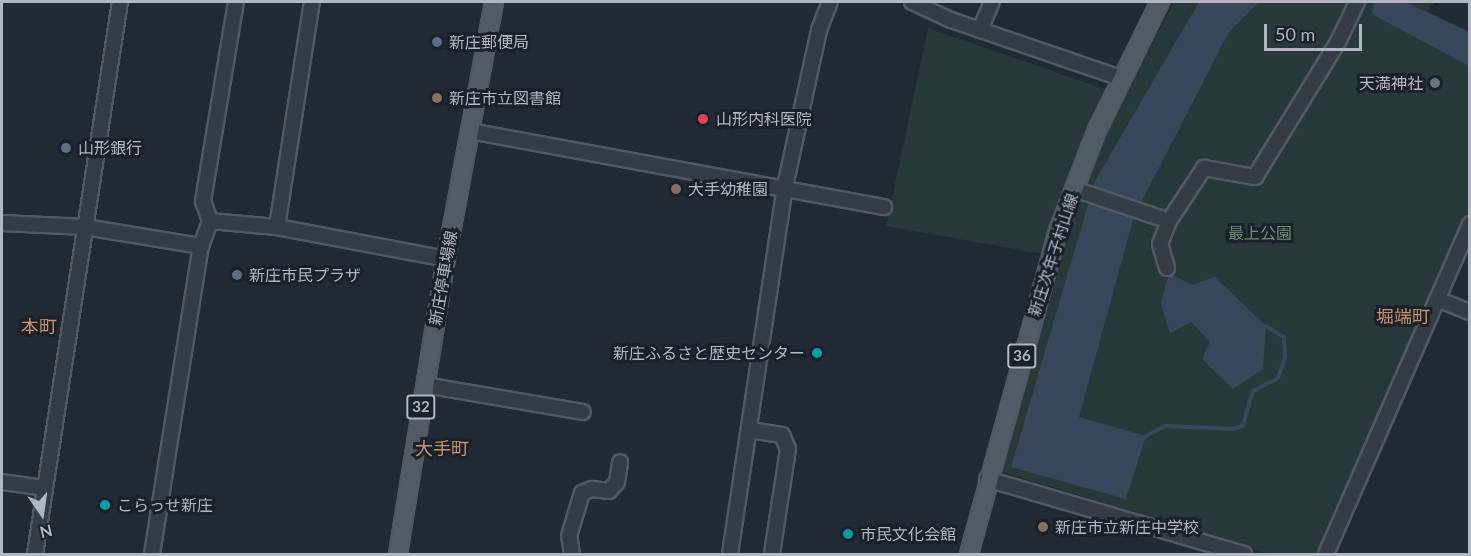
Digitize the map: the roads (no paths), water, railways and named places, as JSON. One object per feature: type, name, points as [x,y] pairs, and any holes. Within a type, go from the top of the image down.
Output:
[{"type":"main road","name":"新庄停車場線","points":[[398,555],[446,259],[494,2]]},
{"type":"main road","name":"新庄次年子村山線","points":[[969,555],[987,479],[1057,234],[1120,78],[1160,2]]},
{"type":"street","points":[[34,555],[120,2]]},
{"type":"street","points":[[152,555],[201,246],[210,221],[203,201],[236,2]]},
{"type":"street","points":[[277,227],[312,2]]},
{"type":"street","points":[[730,555],[784,191],[819,30],[830,2]]},
{"type":"street","points":[[912,2],[980,30],[1120,78]]},
{"type":"street","points":[[980,30],[992,2]]},
{"type":"street","points":[[1167,268],[1160,244],[1169,220],[1204,168],[1255,177],[1338,42],[1357,2]]},
{"type":"street","points":[[469,131],[784,191],[884,207]]},
{"type":"street","points":[[1074,189],[1169,220]]},
{"type":"street","points":[[210,221],[277,227],[446,259]]},
{"type":"street","points":[[2,223],[85,227],[201,246]]},
{"type":"street","points":[[1326,555],[1470,224]]},
{"type":"street","points":[[1437,299],[1470,312]]},
{"type":"street","points":[[425,385],[583,412]]},
{"type":"street","points":[[750,430],[782,435],[788,449],[772,555]]},
{"type":"street","points":[[572,555],[569,536],[582,493],[592,489],[609,491],[616,482],[620,462]]},
{"type":"street","points":[[987,479],[1244,555]]},
{"type":"street","points":[[2,483],[45,488]]},
{"type":"water","points":[[1199,2],[1259,2],[1229,32],[1134,216],[1079,417],[1146,436],[1126,499],[1011,467],[1095,181]]},
{"type":"water","points":[[1374,2],[1405,2],[1469,32],[1469,66],[1372,14]]},
{"type":"water","points":[[1169,273],[1192,285],[1215,277],[1266,326],[1263,369],[1233,389],[1202,359],[1210,342],[1191,322],[1170,333],[1161,304]]},
{"type":"waterway","points":[[1146,436],[1166,426],[1234,429],[1243,425],[1253,391],[1278,378],[1285,358],[1284,337],[1266,326]]},
{"type":"place","name":"新庄郵便局","points":[[437,42]]},
{"type":"place","name":"天満神社","points":[[1435,83]]},
{"type":"place","name":"新庄市立図書館","points":[[437,98]]},
{"type":"place","name":"山形内科医院","points":[[703,119]]},
{"type":"place","name":"山形銀行","points":[[66,148]]},
{"type":"place","name":"大手幼稚園","points":[[676,189]]},
{"type":"place","name":"新庄市民プラザ","points":[[237,275]]},
{"type":"place","name":"新庄ふるさと歴史センター","points":[[817,353]]},
{"type":"place","name":"こらっせ新庄","points":[[105,505]]},
{"type":"place","name":"新庄市立新庄中学校","points":[[1043,527]]},
{"type":"place","name":"市民文化会館","points":[[848,534]]},
{"type":"district","name":"堀端町","points":[[1403,316]]},
{"type":"district","name":"本町","points":[[39,326]]},
{"type":"district","name":"大手町","points":[[442,448]]},
{"type":"park label","name":"最上公園","points":[[1260,233]]}]
